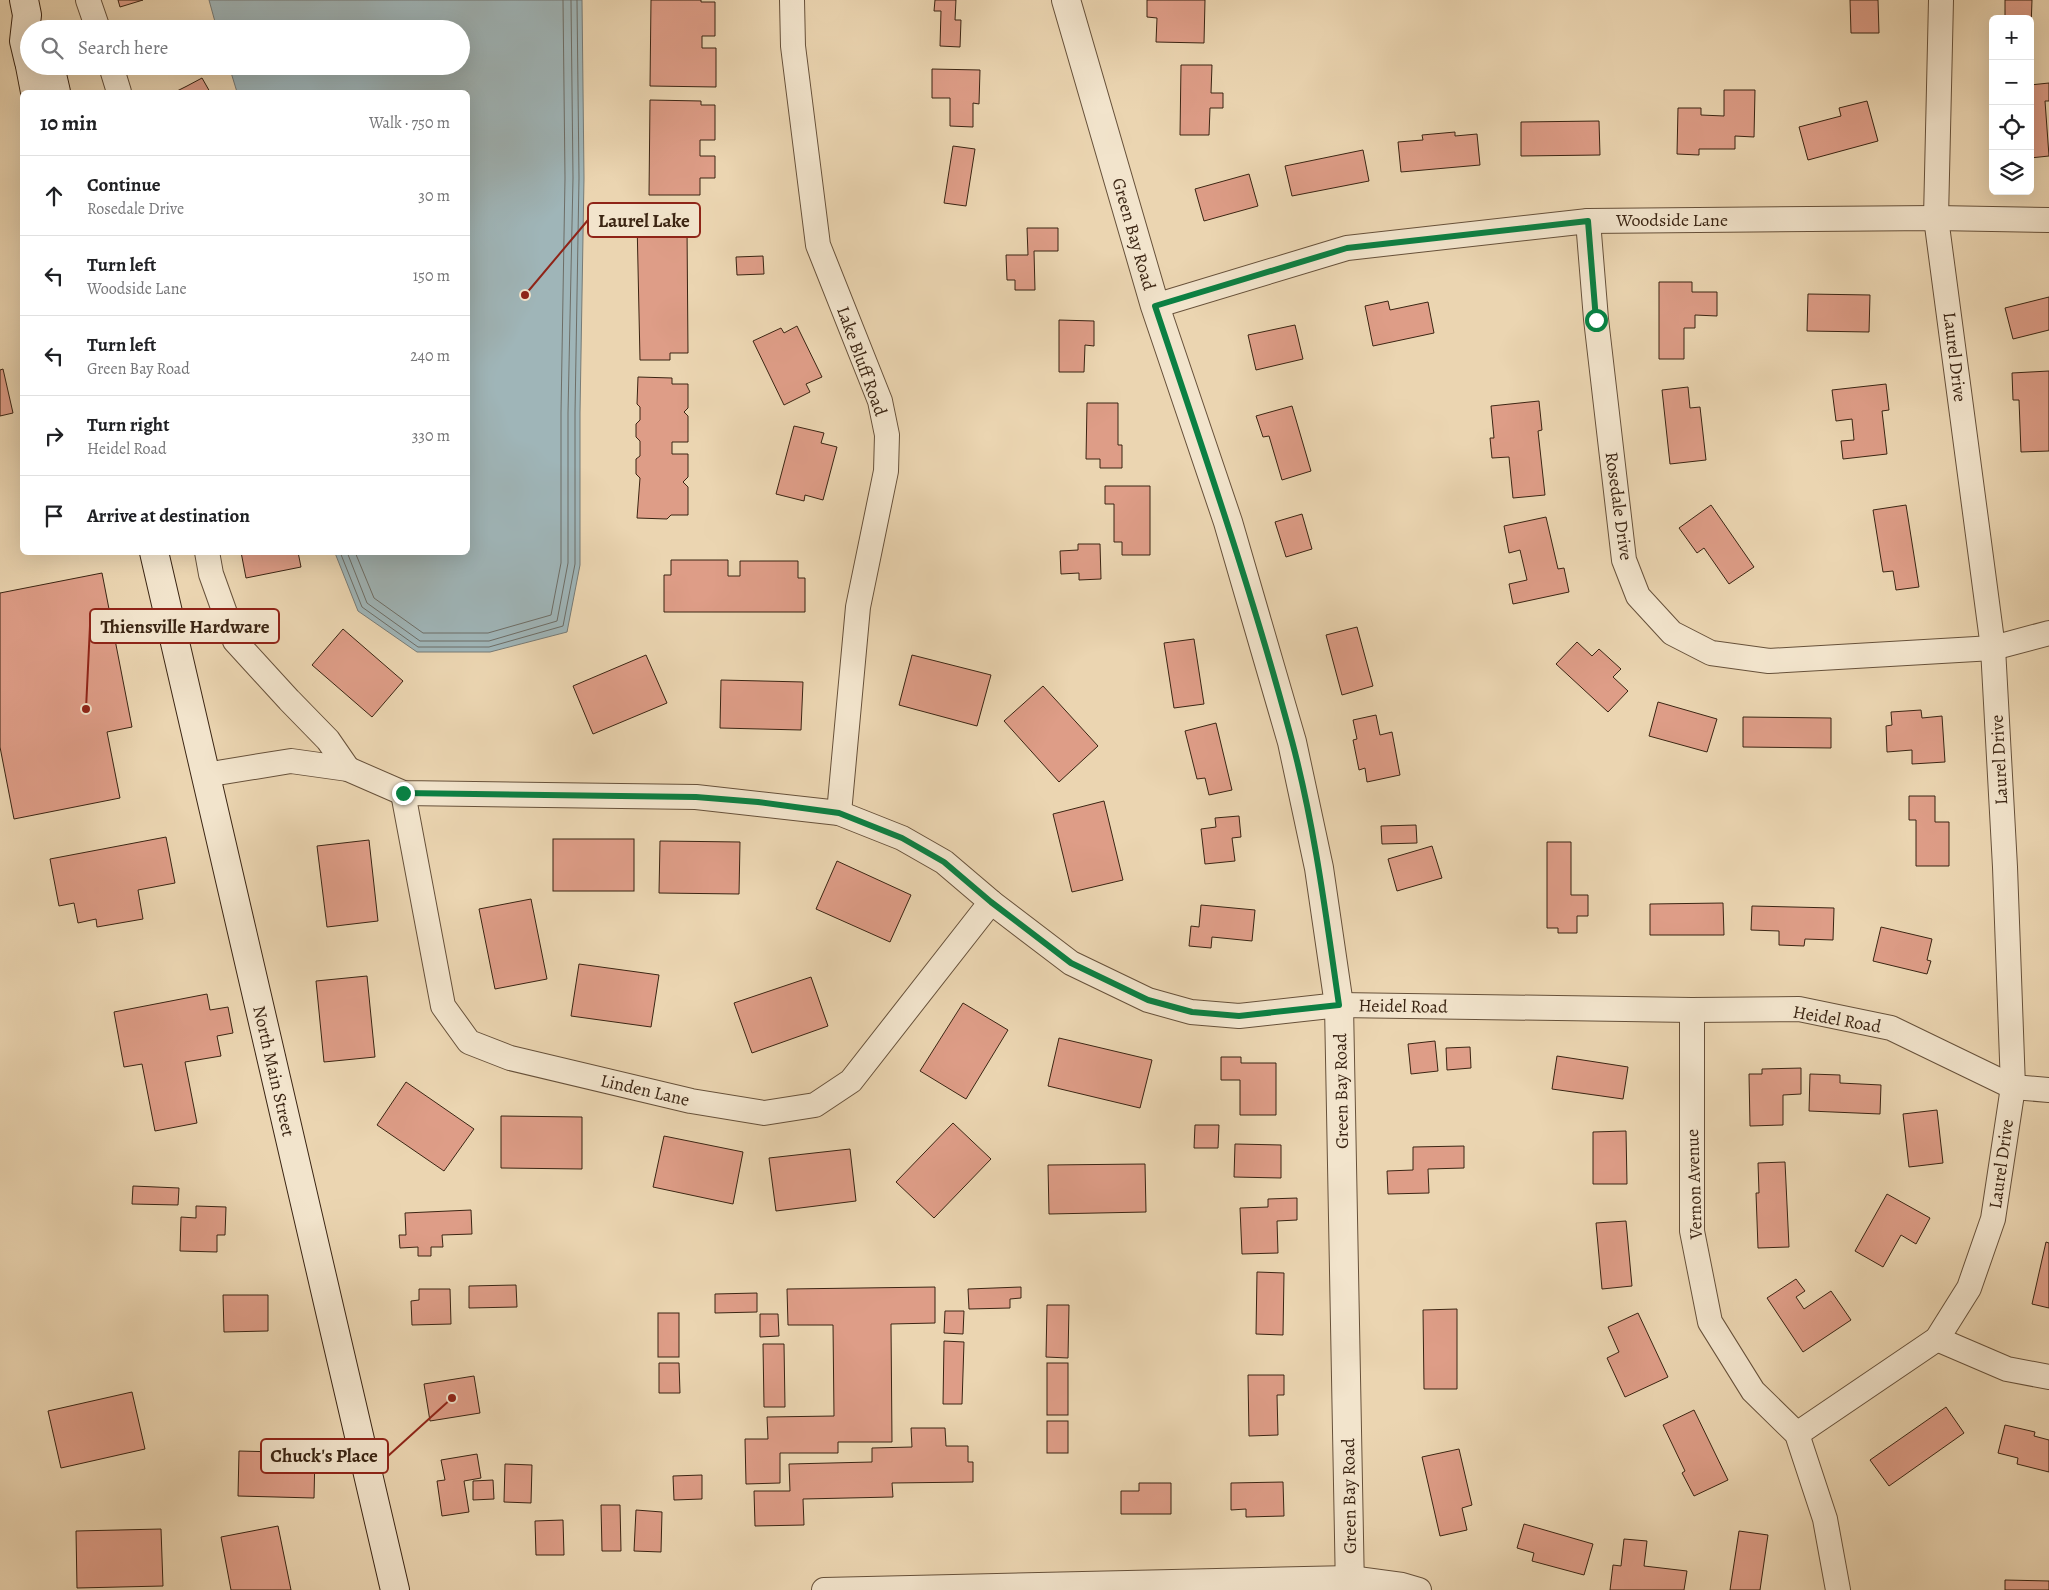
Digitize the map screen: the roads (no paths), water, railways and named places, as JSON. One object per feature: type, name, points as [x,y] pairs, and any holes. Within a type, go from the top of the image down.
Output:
[{"type":"street","points":[[88,0],[95,20]]},
{"type":"street","name":"Lake Bluff Road","points":[[792,0],[793,46],[818,245],[880,401],[887,435],[886,471],[858,606],[839,813]]},
{"type":"street","name":"Green Bay Road","points":[[1066,0],[1155,306],[1228,522],[1292,742],[1319,868],[1339,1005],[1350,1584]]},
{"type":"street","name":"Laurel Drive","points":[[1797,1434],[1937,1339],[1969,1288],[1993,1219],[2013,1087],[2005,867],[1993,648],[1936,218],[1941,0]]},
{"type":"street","points":[[32,75],[36,90]]},
{"type":"street","points":[[52,75],[56,90]]},
{"type":"street","points":[[113,75],[119,90]]},
{"type":"street","name":"Woodside Lane","points":[[1155,306],[1347,248],[1588,221],[1936,218],[2049,220]]},
{"type":"street","name":"Rosedale Drive","points":[[1588,221],[1596,320],[1624,560],[1638,596],[1672,633],[1711,653],[1769,660],[1993,648],[2049,633]]},
{"type":"street","name":"North Main Street","points":[[155,555],[206,775],[217,833],[244,938],[395,1590]]},
{"type":"street","points":[[208,555],[211,574],[235,641],[288,700],[328,740],[348,769]]},
{"type":"street","name":"Heidel Road","points":[[206,775],[291,761],[348,769],[403,793],[696,797],[758,802],[839,813],[902,838],[944,862],[991,902],[1071,963],[1148,1000],[1192,1012],[1239,1016],[1339,1005],[1692,1010],[1798,1009],[1891,1028],[2013,1087],[2049,1090]]},
{"type":"street","name":"Linden Lane","points":[[403,793],[443,1006],[469,1042],[510,1058],[691,1101],[764,1113],[815,1105],[851,1081],[991,902]]},
{"type":"street","name":"Vernon Avenue","points":[[1692,1010],[1692,1231],[1710,1322],[1753,1391],[1797,1434],[1825,1519],[1838,1590]]},
{"type":"street","points":[[1937,1339],[2007,1369],[2049,1377]]},
{"type":"street","points":[[824,1590],[1350,1584],[1419,1590]]},
{"type":"water","points":[[209,0],[582,0],[584,178],[580,413],[580,565],[567,632],[490,652],[417,652],[358,611],[336,555],[470,555],[470,90],[236,90],[232,75],[470,75],[470,20],[215,20]]},
{"type":"place","name":"Laurel Lake","points":[[525,295]]},
{"type":"place","name":"Thiensville Hardware","points":[[86,709]]},
{"type":"place","name":"Chuck's Place","points":[[452,1398]]}]
